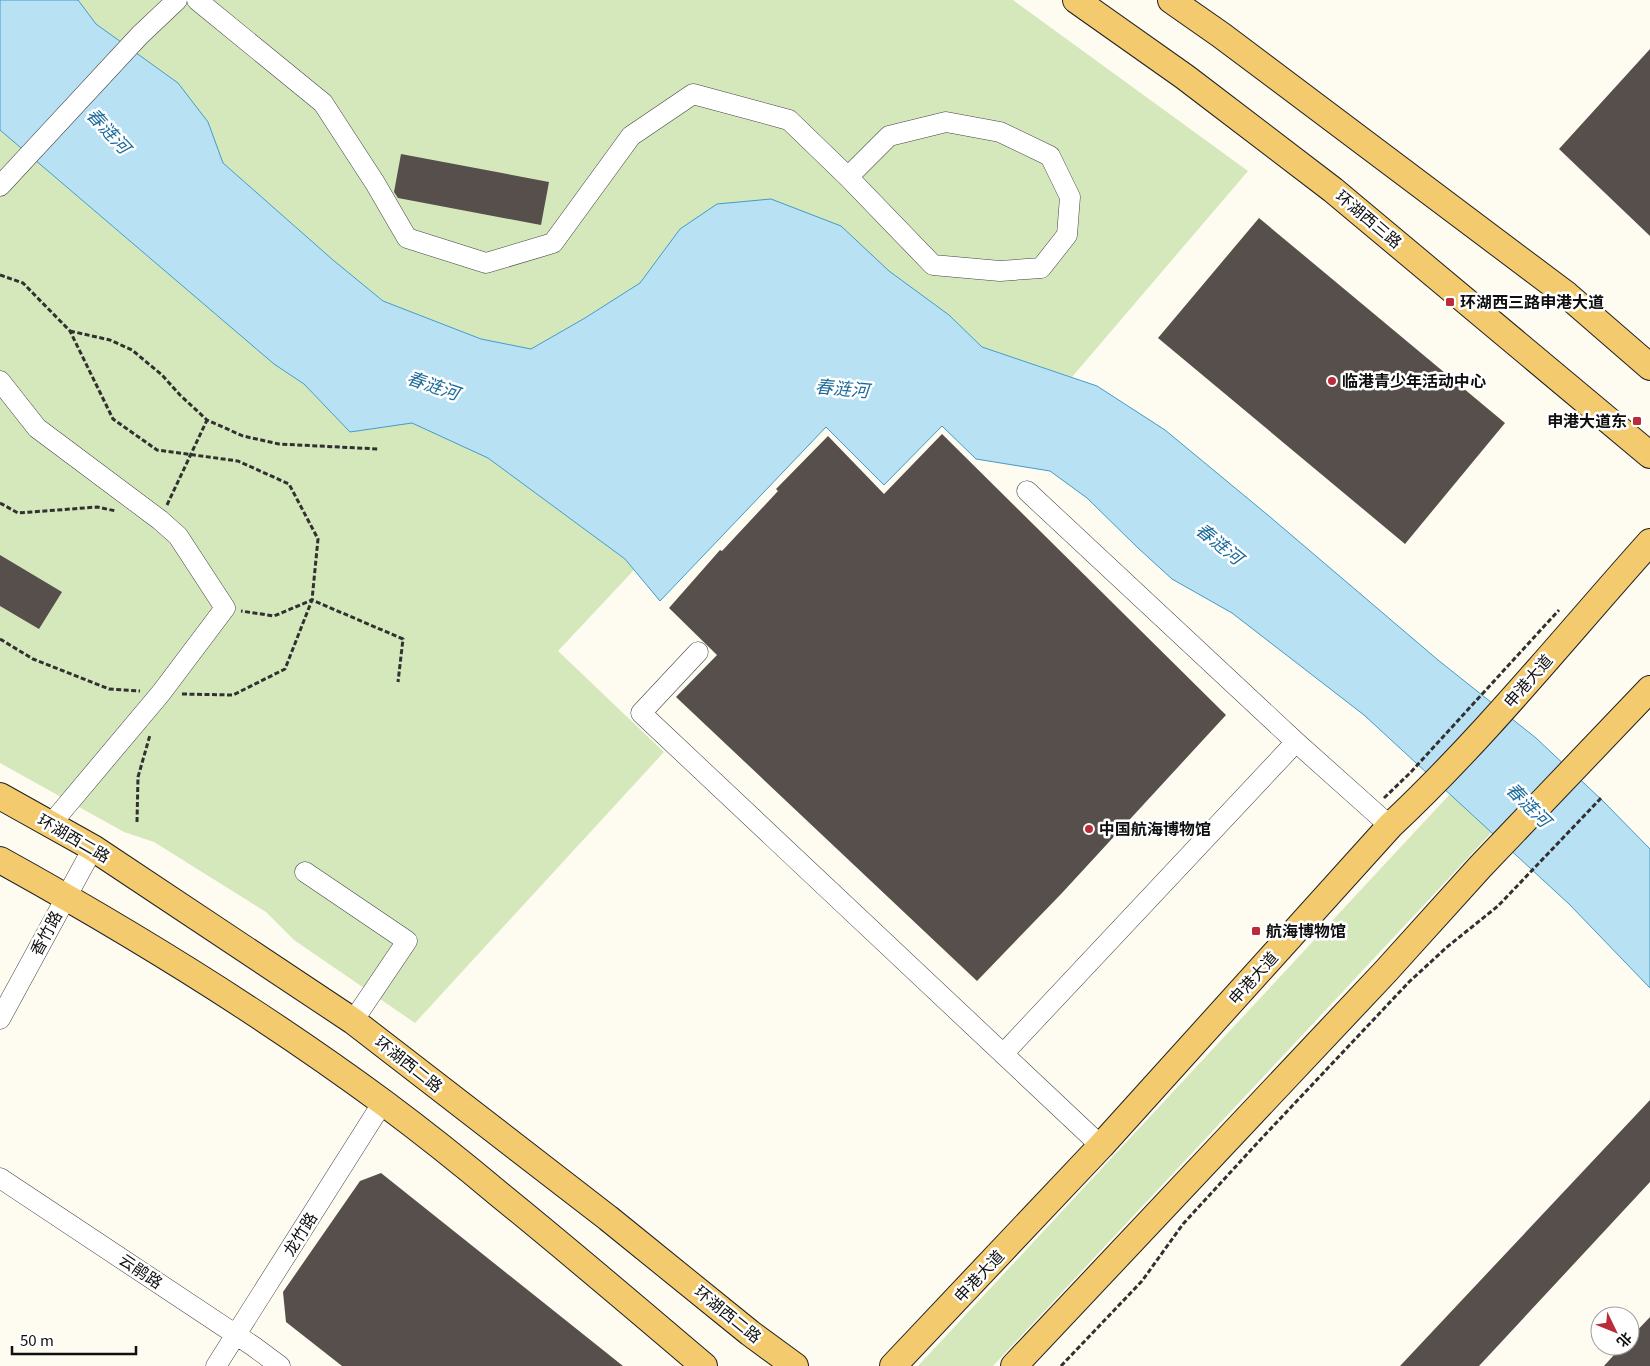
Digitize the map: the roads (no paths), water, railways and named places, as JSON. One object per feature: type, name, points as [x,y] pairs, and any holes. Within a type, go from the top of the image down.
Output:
[{"type":"main road","name":"环湖西三路","points":[[1076,0],[1185,77],[1333,190],[1650,454]]},
{"type":"main road","points":[[1171,0],[1221,35],[1567,295],[1650,367]]},
{"type":"main road","name":"申港大道","points":[[893,1366],[1101,1146],[1390,826],[1418,800],[1509,704],[1650,542]]},
{"type":"main road","points":[[1014,1366],[1386,971],[1480,867],[1650,688]]},
{"type":"main road","name":"环湖西二路","points":[[0,796],[93,848],[353,1021],[601,1212],[750,1333],[795,1366]]},
{"type":"main road","points":[[0,860],[66,897],[215,987],[383,1102],[539,1226],[704,1366]]},
{"type":"street","points":[[0,186],[140,35],[178,0]]},
{"type":"street","points":[[197,0],[323,103],[375,183],[407,238],[486,262],[553,243],[631,136],[693,94],[789,120],[934,265],[1000,271],[1041,268],[1067,235],[1070,197],[1050,156],[1000,132],[946,122],[889,136],[848,177]]},
{"type":"street","points":[[0,381],[36,428],[160,520],[178,536],[225,608],[162,693],[51,824]]},
{"type":"street","points":[[1027,491],[1296,742],[1390,826]]},
{"type":"street","points":[[698,652],[641,713],[1101,1146]]},
{"type":"street","points":[[1003,1054],[1296,742]]},
{"type":"street","name":"香竹路","points":[[0,1019],[93,848]]},
{"type":"street","points":[[305,872],[406,941],[353,1021]]},
{"type":"street","name":"龙竹路","points":[[216,1366],[383,1102]]},
{"type":"street","name":"云鹃路","points":[[0,1178],[280,1366]]},
{"type":"water","name":"春涟河","points":[[0,0],[78,0],[96,24],[178,83],[208,122],[223,163],[333,260],[383,301],[481,339],[531,349],[640,283],[680,229],[717,204],[771,199],[841,226],[889,271],[949,315],[982,347],[1097,386],[1165,430],[1438,660],[1536,738],[1604,802],[1650,849],[1650,988],[1569,904],[1364,715],[1232,613],[1172,579],[1087,498],[1050,471],[976,459],[942,426],[884,485],[826,427],[660,601],[625,559],[488,458],[412,423],[350,432],[304,384],[274,364],[0,130]]},
{"type":"place","name":"环湖西三路申港大道","points":[[1450,302]]},
{"type":"place","name":"临港青少年活动中心","points":[[1332,381]]},
{"type":"place","name":"申港大道东","points":[[1637,421]]},
{"type":"place","name":"中国航海博物馆","points":[[1089,829]]},
{"type":"place","name":"航海博物馆","points":[[1256,931]]}]
